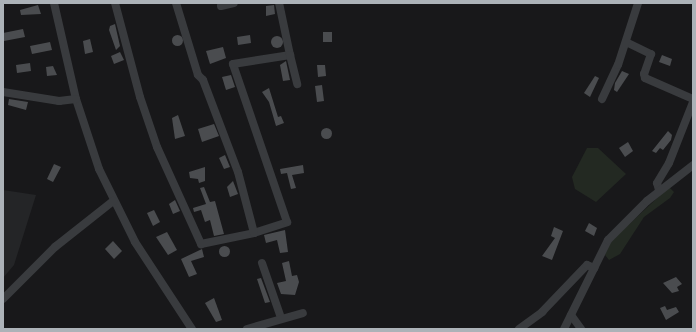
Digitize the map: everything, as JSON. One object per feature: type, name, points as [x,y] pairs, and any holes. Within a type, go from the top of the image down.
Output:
[{"type":"street","points":[[54,3],[76,99],[113,201],[192,329]]},
{"type":"street","points":[[115,3],[140,98],[158,146],[201,244],[254,233],[287,222],[233,64],[290,55]]},
{"type":"street","points":[[176,3],[198,75],[203,80],[238,172],[254,233]]},
{"type":"street","points":[[221,6],[234,3]]},
{"type":"street","points":[[279,3],[298,84]]},
{"type":"street","points":[[602,99],[626,42],[638,3]]},
{"type":"street","points":[[626,42],[651,54],[644,74],[645,78],[693,99]]},
{"type":"street","points":[[3,92],[59,101],[76,99]]},
{"type":"street","points":[[659,190],[657,183],[669,163],[693,102]]},
{"type":"street","points":[[564,329],[608,240],[659,190],[693,165]]},
{"type":"street","points":[[3,299],[55,247],[113,201]]},
{"type":"street","points":[[262,263],[281,318]]},
{"type":"street","points":[[519,329],[542,312],[587,265],[594,268]]},
{"type":"street","points":[[247,329],[281,318],[303,313]]},
{"type":"street","points":[[571,315],[577,320],[581,329]]},
{"type":"shaded area","points":[[587,148],[598,148],[626,174],[596,202],[575,189],[572,177]]},
{"type":"shaded area","points":[[669,187],[674,192],[670,198],[644,217],[620,254],[609,260],[605,255],[608,244]]},
{"type":"shaded area","points":[[3,190],[36,195],[14,265],[3,278]]},
{"type":"building","points":[[38,5],[41,14],[21,15],[20,10]]},
{"type":"building","points":[[274,5],[275,14],[266,16],[266,6]]},
{"type":"building","points":[[115,24],[120,46],[116,50],[109,30],[110,26]]},
{"type":"building","points":[[23,29],[25,37],[4,41],[3,33]]},
{"type":"building","points":[[323,32],[332,32],[332,42],[323,42]]},
{"type":"building","points":[[177,34],[181,36],[183,40],[181,44],[177,46],[173,44],[171,40],[173,36]]},
{"type":"building","points":[[250,35],[251,43],[238,45],[237,37]]},
{"type":"building","points":[[279,36],[282,37],[282,47],[275,48],[272,47],[271,40],[272,37]]},
{"type":"building","points":[[90,39],[93,52],[85,54],[83,41]]},
{"type":"building","points":[[50,42],[52,50],[32,54],[30,46]]},
{"type":"building","points":[[223,47],[226,58],[210,64],[206,51]]},
{"type":"building","points":[[120,52],[124,60],[114,64],[111,56]]},
{"type":"building","points":[[662,55],[672,59],[670,66],[659,62]]},
{"type":"building","points":[[286,61],[290,80],[283,81],[280,65]]},
{"type":"building","points":[[30,63],[31,71],[17,73],[16,65]]},
{"type":"building","points":[[317,65],[325,65],[326,76],[318,77]]},
{"type":"building","points":[[53,66],[57,75],[47,76],[46,67]]},
{"type":"building","points":[[622,71],[629,74],[617,92],[614,90],[615,83]]},
{"type":"building","points":[[231,75],[235,87],[226,90],[222,77]]},
{"type":"building","points":[[595,76],[599,78],[590,97],[584,93]]},
{"type":"building","points":[[322,85],[324,101],[317,102],[315,86]]},
{"type":"building","points":[[269,88],[278,117],[281,116],[284,123],[276,126],[269,102],[262,92]]},
{"type":"building","points":[[9,99],[28,102],[26,110],[8,105]]},
{"type":"building","points":[[178,115],[185,136],[175,139],[172,118]]},
{"type":"building","points":[[214,124],[219,136],[202,142],[198,129]]},
{"type":"building","points":[[324,128],[328,128],[330,129],[330,137],[324,138],[321,135],[321,131]]},
{"type":"building","points":[[668,131],[672,135],[671,140],[663,150],[660,148],[656,153],[652,151]]},
{"type":"building","points":[[628,142],[633,151],[625,157],[619,148]]},
{"type":"building","points":[[225,155],[230,167],[224,169],[219,158]]},
{"type":"building","points":[[54,164],[61,167],[53,182],[47,179]]},
{"type":"building","points":[[303,165],[304,173],[292,175],[296,188],[291,189],[287,173],[281,174],[280,169]]},
{"type":"building","points":[[205,167],[205,181],[199,183],[198,179],[190,178],[189,172]]},
{"type":"building","points":[[233,181],[238,194],[230,197],[227,187]]},
{"type":"building","points":[[204,187],[210,202],[215,201],[224,234],[214,236],[210,220],[205,222],[201,210],[194,212],[193,208],[206,204],[200,188]]},
{"type":"building","points":[[175,200],[180,211],[173,214],[169,204]]},
{"type":"building","points":[[154,210],[160,222],[153,226],[147,213]]},
{"type":"building","points":[[589,223],[597,228],[594,236],[585,231]]},
{"type":"building","points":[[554,227],[563,231],[552,260],[542,256],[555,238],[551,236]]},
{"type":"building","points":[[285,230],[288,252],[280,253],[277,240],[266,243],[264,235]]},
{"type":"building","points":[[167,232],[177,250],[168,255],[156,237]]},
{"type":"building","points":[[113,241],[122,251],[114,259],[105,249]]},
{"type":"building","points":[[222,246],[226,246],[228,247],[228,255],[222,256],[219,253],[219,249]]},
{"type":"building","points":[[202,249],[204,257],[191,261],[197,274],[189,277],[181,259]]},
{"type":"building","points":[[289,261],[292,276],[297,275],[299,282],[295,295],[281,294],[277,283],[286,281],[282,263]]},
{"type":"building","points":[[676,277],[682,284],[677,287],[679,291],[672,293],[663,283]]},
{"type":"building","points":[[261,278],[270,302],[265,303],[257,279]]},
{"type":"building","points":[[214,298],[222,320],[216,322],[205,303]]},
{"type":"building","points":[[665,306],[667,310],[676,307],[679,312],[666,320],[660,308]]},
{"type":"waterway","points":[[113,329],[127,329]]}]
